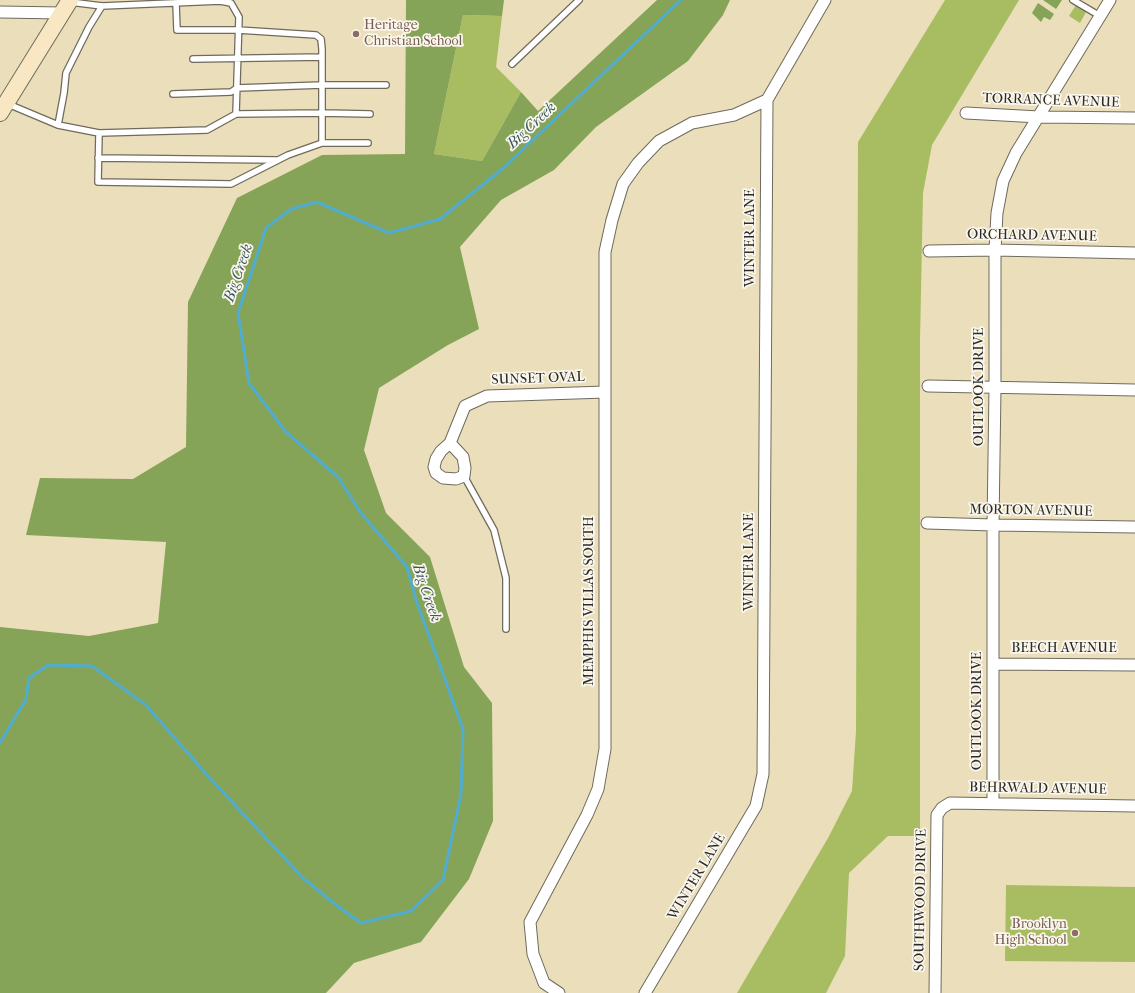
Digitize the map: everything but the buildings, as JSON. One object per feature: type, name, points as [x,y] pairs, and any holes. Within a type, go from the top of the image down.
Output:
[{"type":"main road","points":[[3,108],[67,5]]},
{"type":"street","points":[[767,100],[825,0]]},
{"type":"street","name":"OUTLOOK DRIVE","points":[[993,804],[993,525],[995,250],[997,213],[1003,181],[1016,153],[1110,0]]},
{"type":"street","points":[[0,12],[67,5]]},
{"type":"street","name":"MEMPHIS VILLAS SOUTH","points":[[559,993],[544,983],[534,954],[530,922],[588,815],[598,789],[605,749],[606,252],[612,220],[623,184],[638,163],[659,141],[692,123],[734,115],[767,100]]},
{"type":"street","name":"WINTER LANE","points":[[645,993],[756,806],[763,774],[767,100]]},
{"type":"street","name":"TORRANCE AVENUE","points":[[966,113],[1039,117],[1135,118]]},
{"type":"street","name":"ORCHARD AVENUE","points":[[929,251],[995,250],[1135,253]]},
{"type":"street","points":[[928,386],[1135,390]]},
{"type":"street","name":"SUNSET OVAL","points":[[464,476],[456,479],[443,478],[436,473],[434,467],[436,459],[441,451],[450,443],[465,406],[487,396],[606,392]]},
{"type":"street","points":[[450,443],[463,457],[465,468],[464,476]]},
{"type":"street","name":"MORTON AVENUE","points":[[927,523],[1135,527]]},
{"type":"street","name":"BEECH AVENUE","points":[[993,664],[1135,665]]},
{"type":"street","name":"BEHRWALD AVENUE","points":[[942,808],[950,803],[1135,806]]},
{"type":"street","name":"SOUTHWOOD DRIVE","points":[[935,993],[937,815],[942,808]]},
{"type":"lane","points":[[512,64],[579,0]]},
{"type":"lane","points":[[1073,0],[1100,16]]},
{"type":"lane","points":[[67,5],[102,6],[220,1],[231,3],[239,17],[236,114]]},
{"type":"lane","points":[[176,3],[177,30],[238,30],[316,35],[321,39],[322,143]]},
{"type":"lane","points":[[58,125],[66,73],[89,27],[102,6]]},
{"type":"lane","points":[[193,59],[322,57]]},
{"type":"lane","points":[[173,94],[231,92],[236,88],[322,85],[386,85]]},
{"type":"lane","points":[[3,108],[58,125],[99,133],[207,130],[236,114],[370,114]]},
{"type":"lane","points":[[99,133],[98,182],[231,184],[278,160],[322,143],[368,143]]},
{"type":"lane","points":[[98,158],[278,160]]},
{"type":"lane","points":[[464,476],[494,530],[506,578],[506,629]]},
{"type":"green space","points":[[406,0],[504,0],[502,16],[463,15],[434,154],[482,161],[521,92],[538,111],[657,0],[730,0],[723,15],[688,61],[596,127],[554,170],[501,200],[460,247],[479,329],[448,345],[379,388],[364,450],[386,513],[430,557],[464,667],[492,703],[493,821],[469,879],[421,942],[354,963],[326,993],[0,993],[0,627],[89,636],[158,623],[166,542],[26,535],[40,478],[133,479],[186,447],[188,302],[237,198],[322,155],[405,154]]},
{"type":"green space","points":[[945,0],[1019,0],[932,145],[923,193],[920,341],[920,836],[888,836],[849,873],[845,956],[826,993],[737,993],[828,838],[852,791],[856,731],[858,142]]},
{"type":"green space","points":[[1043,0],[1062,0],[1056,9]]},
{"type":"green space","points":[[1038,3],[1054,14],[1050,20],[1044,17],[1041,22],[1032,13]]},
{"type":"green space","points":[[1076,5],[1086,12],[1080,23],[1069,16]]},
{"type":"green space","points":[[463,15],[502,16],[496,67],[521,92],[482,161],[434,154]]},
{"type":"green space","name":"Brooklyn High School","points":[[1006,885],[1135,887],[1135,962],[1005,961]]},
{"type":"waterway","name":"Big Creek","points":[[0,743],[26,699],[29,678],[48,665],[92,666],[146,705],[207,775],[303,878],[361,923],[411,911],[443,880],[461,794],[463,729],[416,600],[407,567],[361,513],[338,477],[286,432],[249,383],[238,313],[266,228],[291,209],[317,202],[389,233],[440,219],[501,170],[681,0]]},
{"type":"place","name":"Heritage Christian School","points":[[356,34]]},
{"type":"place","name":"Brooklyn High School","points":[[1075,933]]}]
